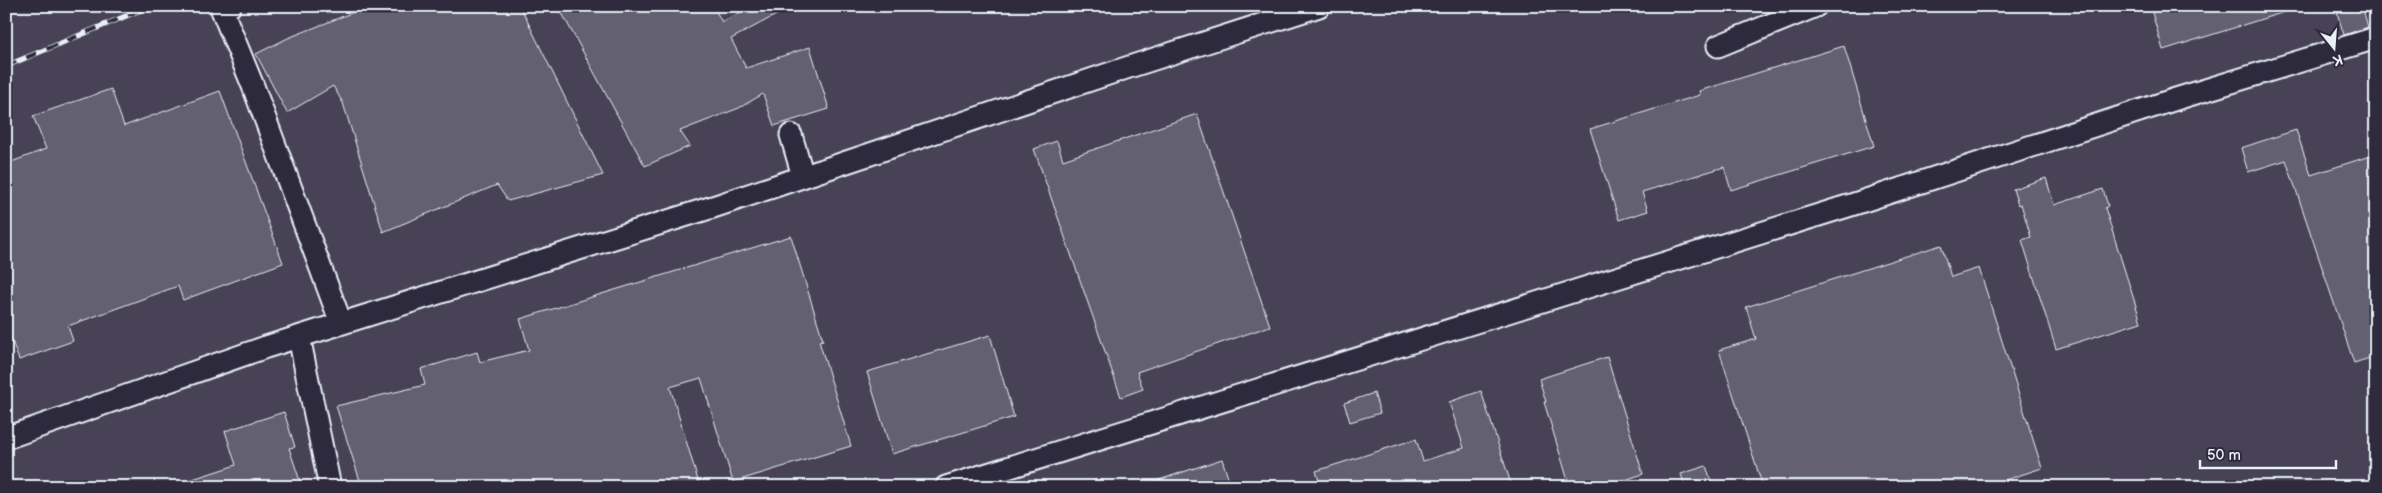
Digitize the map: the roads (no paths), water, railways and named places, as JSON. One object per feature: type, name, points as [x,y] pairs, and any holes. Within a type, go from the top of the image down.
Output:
[{"type":"street","points":[[230,6],[222,10],[253,86],[341,323]]},
{"type":"street","points":[[6,438],[341,323],[803,176],[1126,68],[1319,6]]},
{"type":"street","points":[[1718,46],[1816,6]]},
{"type":"street","points":[[946,487],[1842,208],[2176,99],[2376,38]]},
{"type":"street","points":[[791,135],[803,176]]},
{"type":"street","points":[[299,337],[330,487]]},
{"type":"railway","points":[[6,66],[150,6]]}]
